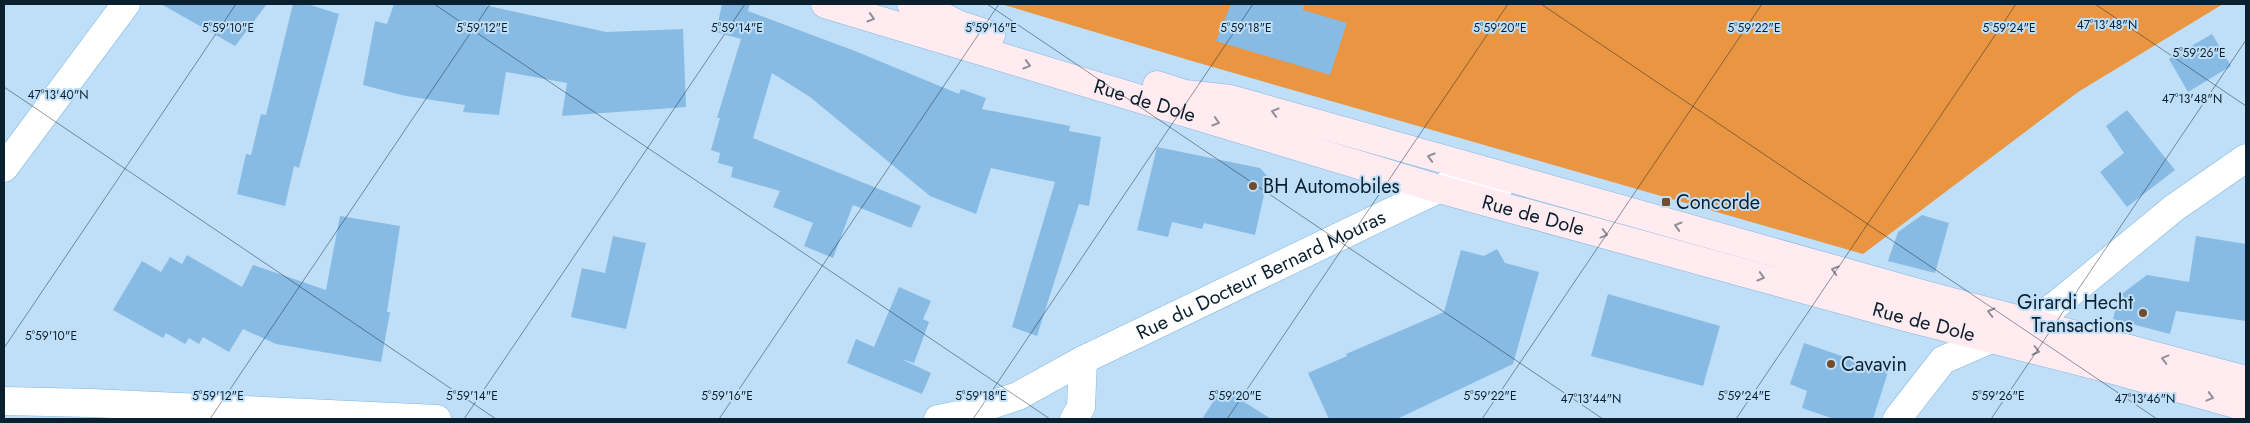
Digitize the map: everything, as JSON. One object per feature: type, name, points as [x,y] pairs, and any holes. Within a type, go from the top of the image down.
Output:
[{"type":"main road","name":"Rue de Dole","points":[[825,4],[1439,189],[1991,340],[2122,372],[2246,407]]},
{"type":"main road","name":"Rue de Dole","points":[[911,4],[931,10],[960,25],[1185,94],[1230,99],[1922,294],[2246,380]]},
{"type":"street","points":[[4,168],[126,4]]},
{"type":"street","points":[[1897,419],[1943,360],[2030,322],[2056,305],[2174,208],[2246,158]]},
{"type":"street","name":"Rue du Docteur Bernard Mouras","points":[[938,419],[964,414],[1018,396],[1083,360],[1455,181],[1473,178],[1545,189]]},
{"type":"street","points":[[1074,419],[1081,407],[1083,360]]},
{"type":"street","points":[[4,401],[101,403],[437,419]]},
{"type":"shaded area","points":[[1001,4],[2223,4],[2078,92],[1863,254],[1192,61]]},
{"type":"building","points":[[161,4],[267,4],[235,46]]},
{"type":"building","points":[[293,4],[307,4],[339,14],[299,168],[294,166],[285,206],[237,194],[246,154],[251,155],[261,114],[266,115]]},
{"type":"building","points":[[394,4],[480,4],[606,32],[683,29],[686,107],[562,116],[567,83],[506,72],[499,115],[463,112],[465,105],[406,96],[363,85],[375,21],[387,24]]},
{"type":"building","points":[[722,4],[750,4],[748,11],[855,51],[959,94],[961,89],[986,98],[982,109],[1070,126],[1069,131],[1101,137],[1089,206],[1079,204],[1037,336],[1012,327],[1055,182],[991,168],[976,214],[930,196],[810,97],[772,73],[753,138],[921,206],[911,228],[853,205],[833,258],[804,246],[813,223],[773,207],[780,191],[731,177],[733,167],[718,163],[720,153],[711,150],[720,118],[717,118],[741,39],[716,32]]},
{"type":"building","points":[[1231,4],[1304,4],[1303,10],[1347,23],[1330,75],[1216,41]]},
{"type":"building","points":[[2212,34],[2231,66],[2188,92],[2169,59]]},
{"type":"building","points":[[2127,110],[2175,170],[2127,207],[2100,172],[2124,153],[2106,126]]},
{"type":"building","points":[[1157,147],[1260,168],[1268,177],[1255,235],[1204,223],[1202,229],[1172,222],[1168,237],[1137,230]]},
{"type":"building","points":[[1922,215],[1949,223],[1935,273],[1888,261],[1898,232]]},
{"type":"building","points":[[340,216],[400,226],[387,312],[390,312],[381,362],[276,344],[243,329],[229,352],[203,337],[199,344],[189,338],[185,344],[166,333],[163,338],[113,310],[142,261],[161,272],[170,257],[182,264],[187,255],[242,287],[253,265],[326,290]]},
{"type":"building","points":[[613,236],[646,243],[626,329],[571,317],[582,268],[605,273]]},
{"type":"building","points":[[2196,236],[2246,244],[2246,321],[2176,311],[2170,334],[2113,319],[2119,296],[2147,275],[2189,282]]},
{"type":"building","points":[[1497,249],[1505,263],[1539,272],[1513,364],[1397,419],[1329,419],[1308,373],[1347,356],[1346,354],[1444,312],[1461,250],[1484,256]]},
{"type":"building","points":[[899,287],[931,301],[923,319],[929,322],[914,363],[901,359],[931,373],[922,394],[847,363],[856,339],[874,347]]},
{"type":"building","points":[[1608,294],[1720,326],[1703,386],[1591,356]]},
{"type":"building","points":[[1804,343],[1888,372],[1873,419],[1834,419],[1802,408],[1807,391],[1790,384]]},
{"type":"building","points":[[1222,388],[1271,419],[1202,419]]},
{"type":"place","name":"BH Automobiles","points":[[1253,186]]},
{"type":"place","name":"Concorde","points":[[1666,202]]},
{"type":"place","name":"Girardi Hecht Transactions","points":[[2143,313]]},
{"type":"place","name":"Cavavin","points":[[1831,364]]}]
